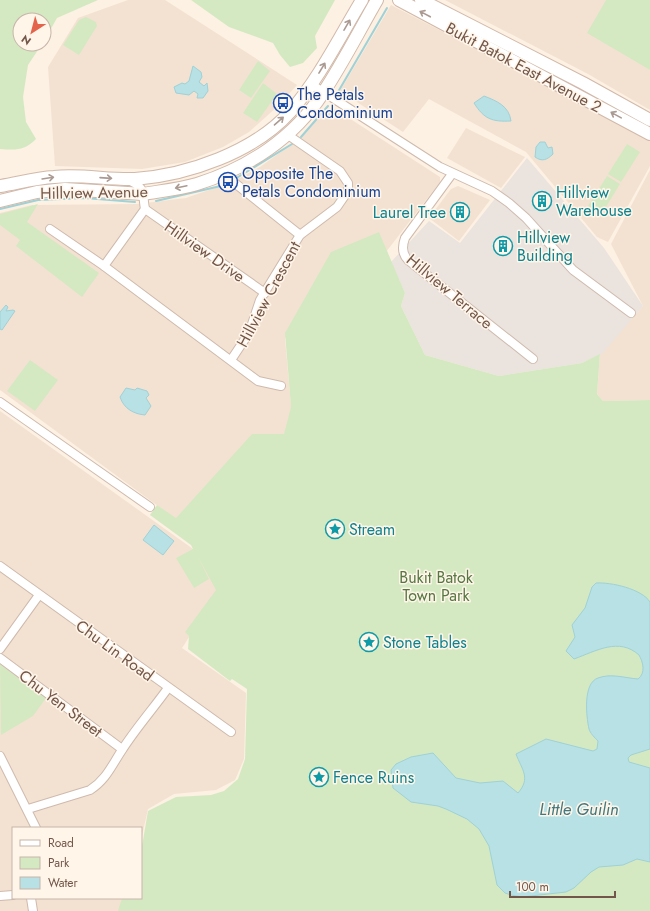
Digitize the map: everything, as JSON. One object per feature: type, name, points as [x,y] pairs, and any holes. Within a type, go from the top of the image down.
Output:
[{"type":"street","points":[[362,0],[311,84],[452,174],[492,191],[510,203],[526,218],[573,270],[631,313]]},
{"type":"street","points":[[323,93],[377,0]]},
{"type":"street","name":"Bukit Batok East Avenue 2","points":[[398,0],[650,134]]},
{"type":"street","name":"Bukit Batok East Avenue 2","points":[[421,0],[583,83],[650,120]]},
{"type":"street","name":"Hillview Avenue","points":[[0,186],[54,177],[124,179],[157,176],[193,168],[226,156],[260,137],[289,113],[311,84]]},
{"type":"street","name":"Hillview Avenue","points":[[0,201],[37,192],[65,189],[143,194],[197,184],[248,162],[288,134],[302,121],[323,93]]},
{"type":"street","name":"Hillview Crescent","points":[[231,360],[248,333],[255,310],[300,234],[337,207],[344,199],[348,191],[348,183],[340,171],[288,134]]},
{"type":"street","points":[[226,156],[240,158],[248,162]]},
{"type":"street","name":"Hillview Terrace","points":[[452,174],[405,238],[404,254],[408,260],[533,359]]},
{"type":"street","points":[[143,194],[148,182],[157,176]]},
{"type":"street","points":[[104,266],[145,209],[143,194],[138,185],[124,179]]},
{"type":"street","points":[[236,184],[300,234]]},
{"type":"street","name":"Hillview Drive","points":[[145,209],[265,293]]},
{"type":"street","name":"Hillview Crescent","points":[[50,229],[104,266],[258,381],[281,386]]},
{"type":"street","points":[[0,402],[150,507]]},
{"type":"street","name":"Chu Lin Road","points":[[0,566],[168,688],[232,732]]},
{"type":"street","points":[[0,649],[39,595]]},
{"type":"street","name":"Chu Yen Street","points":[[0,658],[122,749]]},
{"type":"street","points":[[28,809],[90,790],[106,777],[122,749],[168,688]]},
{"type":"street","points":[[0,756],[28,809],[36,827]]},
{"type":"street","points":[[0,896],[12,895]]},
{"type":"street","points":[[31,899],[33,911]]},
{"type":"shaded area","name":"The Petals Condominium","points":[[128,0],[165,0],[297,85],[277,107],[249,132],[223,147],[185,162],[142,169],[55,166],[48,67],[78,18]]},
{"type":"shaded area","points":[[445,0],[650,0],[650,110],[588,74]]},
{"type":"shaded area","points":[[391,5],[650,139],[650,166],[608,242],[597,237],[526,152],[429,99],[403,132],[340,91]]},
{"type":"shaded area","points":[[335,109],[440,177],[440,182],[386,252],[334,256],[285,339],[293,427],[177,520],[0,390],[0,213],[32,205],[137,204],[186,198],[232,182],[260,167],[300,138],[325,110]]},
{"type":"shaded area","points":[[466,128],[525,157],[501,188],[447,158]]},
{"type":"shaded area","points":[[527,158],[604,248],[643,306],[602,354],[582,363],[499,376],[425,355],[401,306],[405,293],[391,262],[429,221],[460,243]]},
{"type":"shaded area","points":[[650,170],[650,400],[603,401],[597,394],[600,354],[643,306],[611,244]]},
{"type":"shaded area","points":[[458,186],[490,200],[459,241],[429,218],[451,189]]},
{"type":"shaded area","points":[[0,411],[193,549],[219,591],[182,648],[246,693],[244,759],[235,780],[216,790],[174,794],[148,809],[142,836],[142,827],[12,827],[12,899],[124,899],[119,911],[0,911]]},
{"type":"green space","points":[[0,0],[98,0],[57,18],[52,27],[52,12],[12,12],[12,52],[37,52],[28,65],[23,97],[26,122],[36,139],[24,148],[0,149]]},
{"type":"green space","points":[[191,0],[335,0],[315,36],[317,48],[303,63],[290,67],[280,55],[273,43],[229,27]]},
{"type":"green space","points":[[606,0],[650,0],[650,70],[587,33]]},
{"type":"green space","points":[[86,17],[96,22],[97,26],[79,55],[63,45],[79,20]]},
{"type":"green space","points":[[258,61],[270,71],[251,98],[239,90]]},
{"type":"green space","points":[[263,83],[277,94],[257,122],[243,113]]},
{"type":"green space","points":[[627,144],[640,152],[621,182],[608,174]]},
{"type":"green space","points":[[607,176],[620,184],[601,215],[588,206]]},
{"type":"green space","points":[[38,204],[27,222],[99,273],[82,297],[16,246],[20,240],[0,225],[0,214]]},
{"type":"green space","name":"Bukit Batok Town Park","points":[[379,232],[405,293],[401,306],[425,355],[499,376],[582,363],[600,354],[597,394],[603,401],[650,400],[650,911],[118,911],[122,899],[142,899],[142,846],[148,811],[176,797],[211,795],[224,791],[238,779],[245,759],[247,689],[232,679],[230,681],[188,649],[189,636],[185,632],[216,590],[198,557],[209,579],[194,588],[176,558],[193,549],[191,545],[150,515],[157,505],[176,518],[252,434],[284,434],[291,407],[285,333],[331,252]]},
{"type":"green space","points":[[30,360],[58,380],[35,411],[7,391]]},
{"type":"green space","points":[[0,664],[46,698],[33,716],[1,735]]},
{"type":"water","points":[[193,66],[201,72],[202,77],[199,82],[204,86],[207,83],[208,91],[203,98],[197,98],[198,94],[194,91],[189,95],[176,93],[174,87],[182,83],[185,84],[189,81]]},
{"type":"water","points":[[484,96],[502,105],[508,111],[511,121],[494,120],[481,113],[474,103]]},
{"type":"water","points":[[540,142],[545,142],[548,148],[552,147],[553,154],[544,160],[535,157],[536,147]]},
{"type":"water","points":[[6,305],[8,307],[6,311],[15,311],[2,330],[0,329],[0,312]]},
{"type":"water","points":[[126,388],[135,390],[137,388],[147,391],[149,395],[146,398],[151,406],[145,415],[133,412],[124,405],[120,397]]},
{"type":"water","points":[[154,525],[174,541],[163,555],[143,540]]},
{"type":"water","name":"Little Guilin","points":[[596,583],[626,587],[640,593],[650,602],[650,749],[631,755],[628,758],[629,762],[650,768],[650,862],[637,859],[623,865],[599,867],[591,872],[574,888],[566,892],[522,897],[511,895],[505,893],[497,885],[489,846],[479,829],[467,819],[446,809],[438,806],[411,802],[393,788],[391,770],[396,764],[411,757],[433,753],[456,778],[480,783],[503,781],[518,793],[522,788],[525,778],[523,769],[516,754],[546,739],[593,751],[597,749],[598,741],[590,731],[587,716],[587,700],[590,686],[593,681],[598,678],[608,676],[638,679],[641,677],[643,667],[639,655],[624,647],[607,647],[574,659],[566,651],[575,637],[572,625],[585,608],[592,587]]},
{"type":"waterway","points":[[338,92],[387,8]]},
{"type":"waterway","points":[[301,137],[328,106]]},
{"type":"waterway","points":[[156,201],[225,185],[292,144]]},
{"type":"waterway","points":[[0,209],[38,200],[85,198],[135,202]]},
{"type":"place","name":"The Petals Condominium","points":[[283,103]]},
{"type":"place","name":"Opposite The Petals Condominium","points":[[228,182]]},
{"type":"place","name":"Hillview Warehouse","points":[[542,201]]},
{"type":"place","name":"Laurel Tree","points":[[460,212]]},
{"type":"place","name":"Hillview Building","points":[[503,246]]},
{"type":"place","name":"Stream","points":[[335,529]]},
{"type":"place","name":"Stone Tables","points":[[369,642]]},
{"type":"place","name":"Fence Ruins","points":[[319,777]]}]
